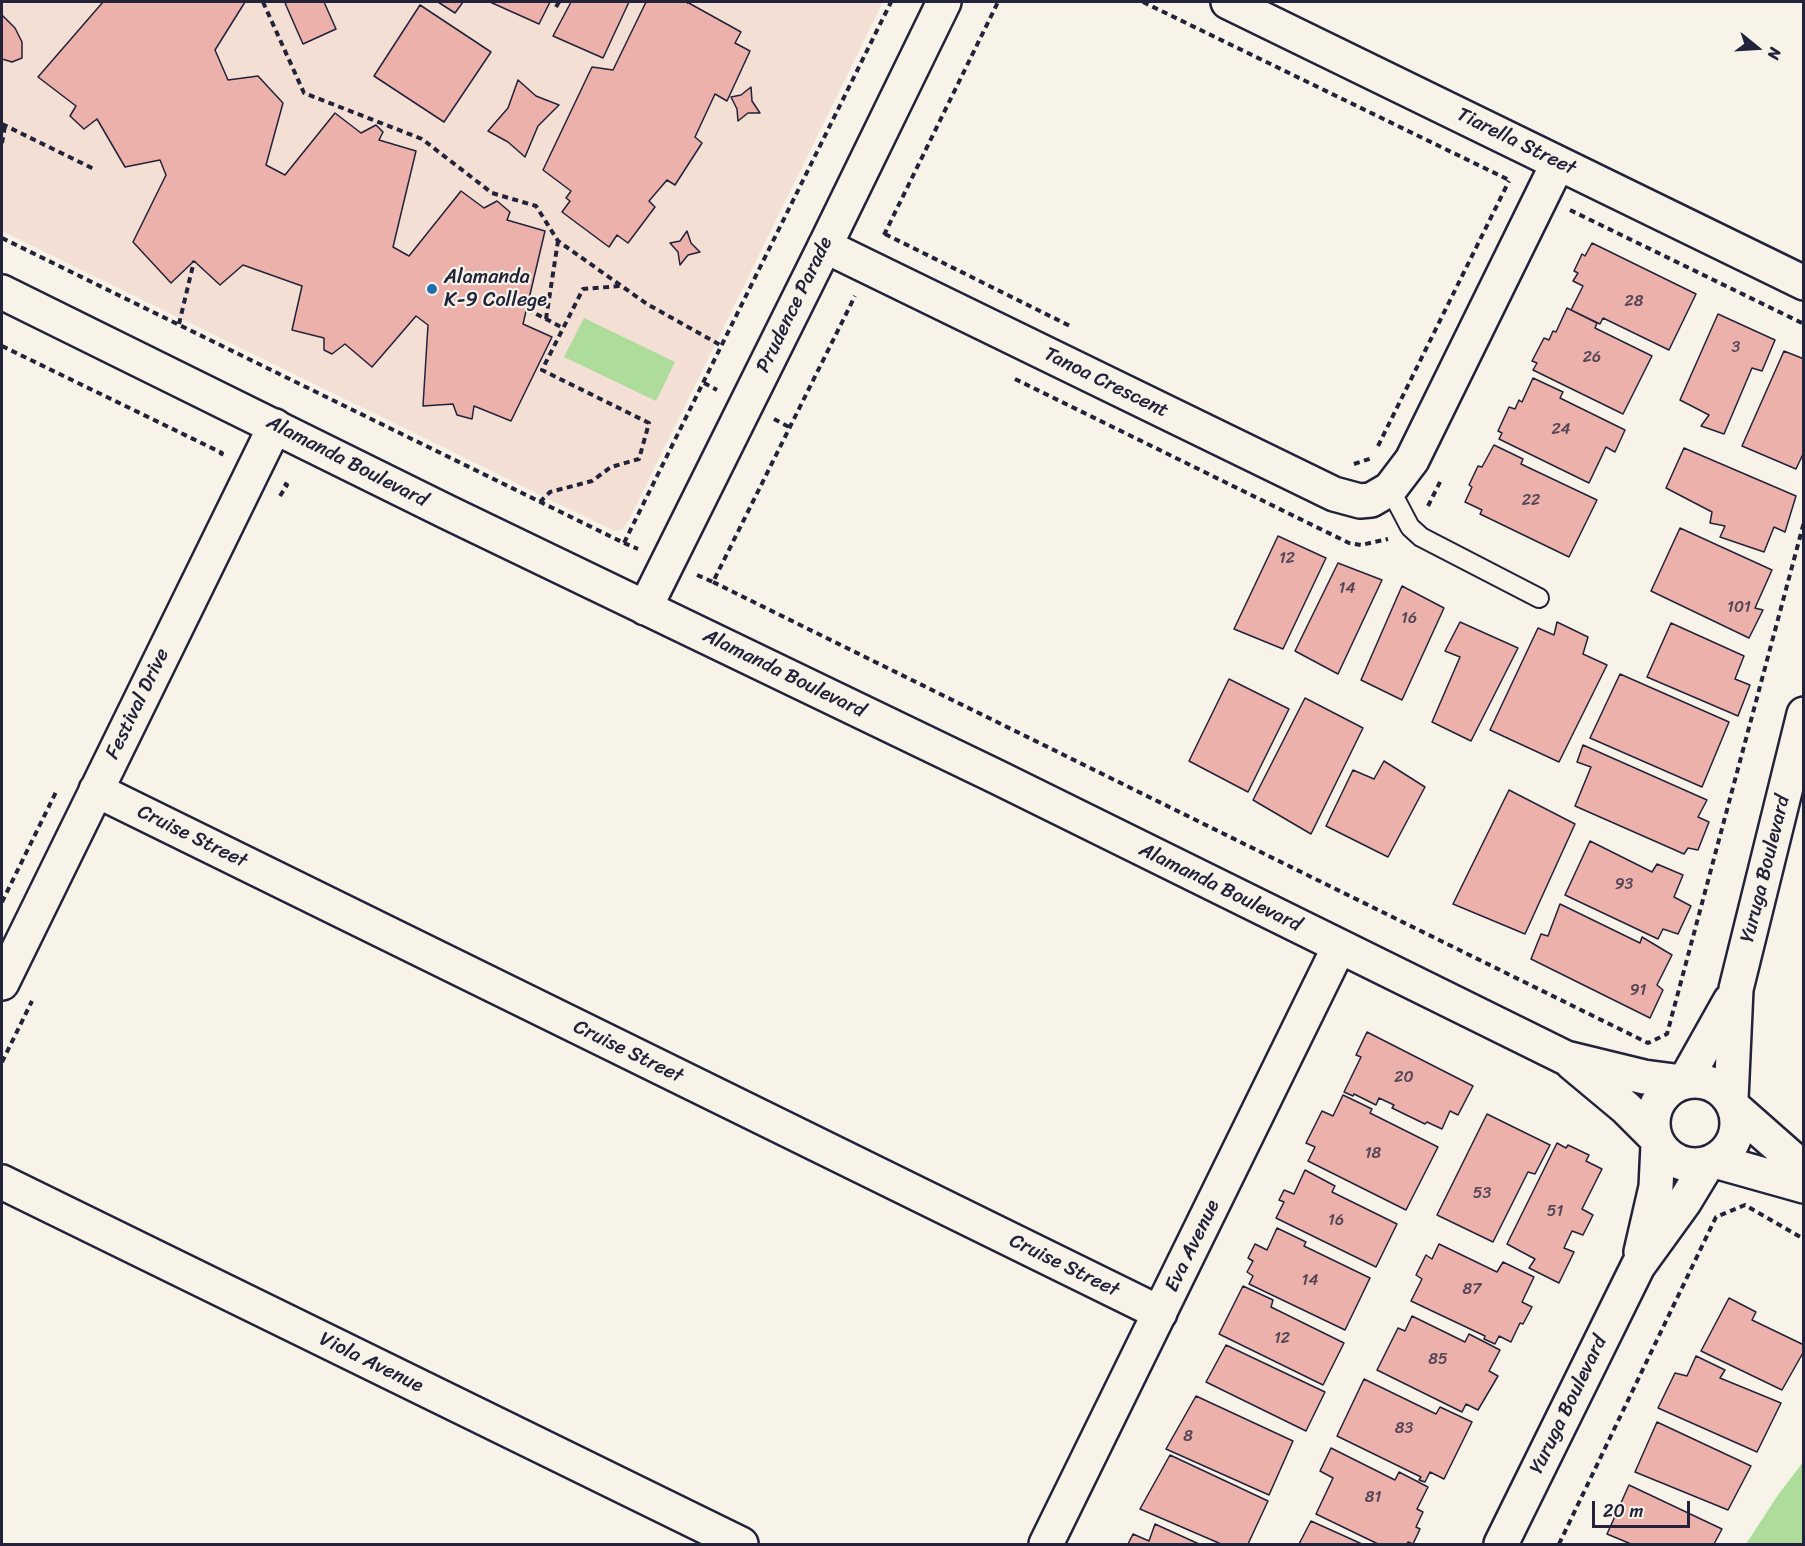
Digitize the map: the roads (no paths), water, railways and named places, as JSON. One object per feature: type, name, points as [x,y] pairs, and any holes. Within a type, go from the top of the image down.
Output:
[{"type":"street","name":"Prudence Parade","points":[[645,608],[944,2]]},
{"type":"street","name":"Tiarella Street","points":[[1228,2],[1803,283]]},
{"type":"street","name":"Tanoa Crescent","points":[[825,246],[1334,494],[1360,501],[1371,500],[1390,489],[1412,460],[1558,163]]},
{"type":"street","name":"Alamanda Boulevard","points":[[2,292],[645,608],[997,777],[1566,1058],[1644,1077],[1684,1081]]},
{"type":"street","name":"Festival Drive","points":[[2,983],[275,426]]},
{"type":"street","name":"Yuruga Boulevard","points":[[1733,1104],[1736,988],[1803,722]]},
{"type":"street","name":"Cruise Street","points":[[96,790],[1160,1312]]},
{"type":"street","name":"Eva Avenue","points":[[1046,1545],[1339,947]]},
{"type":"street","name":"Yuruga Boulevard","points":[[1684,1081],[1710,1039],[1736,988]]},
{"type":"street","name":"Alamanda Boulevard","points":[[1566,1058],[1626,1108],[1657,1141]]},
{"type":"street","points":[[1803,1169],[1733,1104],[1722,1089],[1711,1083],[1698,1080],[1684,1081],[1665,1093],[1654,1110],[1652,1124],[1657,1141],[1668,1156],[1680,1163],[1695,1166],[1712,1162],[1803,1186]]},
{"type":"street","points":[[1712,1162],[1732,1144],[1736,1133],[1733,1104]]},
{"type":"street","name":"Yuruga Boulevard","points":[[1638,1266],[1656,1186],[1657,1141]]},
{"type":"street","name":"Yuruga Boulevard","points":[[1501,1545],[1638,1266],[1712,1162]]},
{"type":"street","name":"Viola Avenue","points":[[2,1182],[741,1545]]},
{"type":"lane","points":[[1390,489],[1410,526],[1421,537],[1539,598]]},
{"type":"place","name":"Alamanda K-9 College","points":[[432,289]]}]
